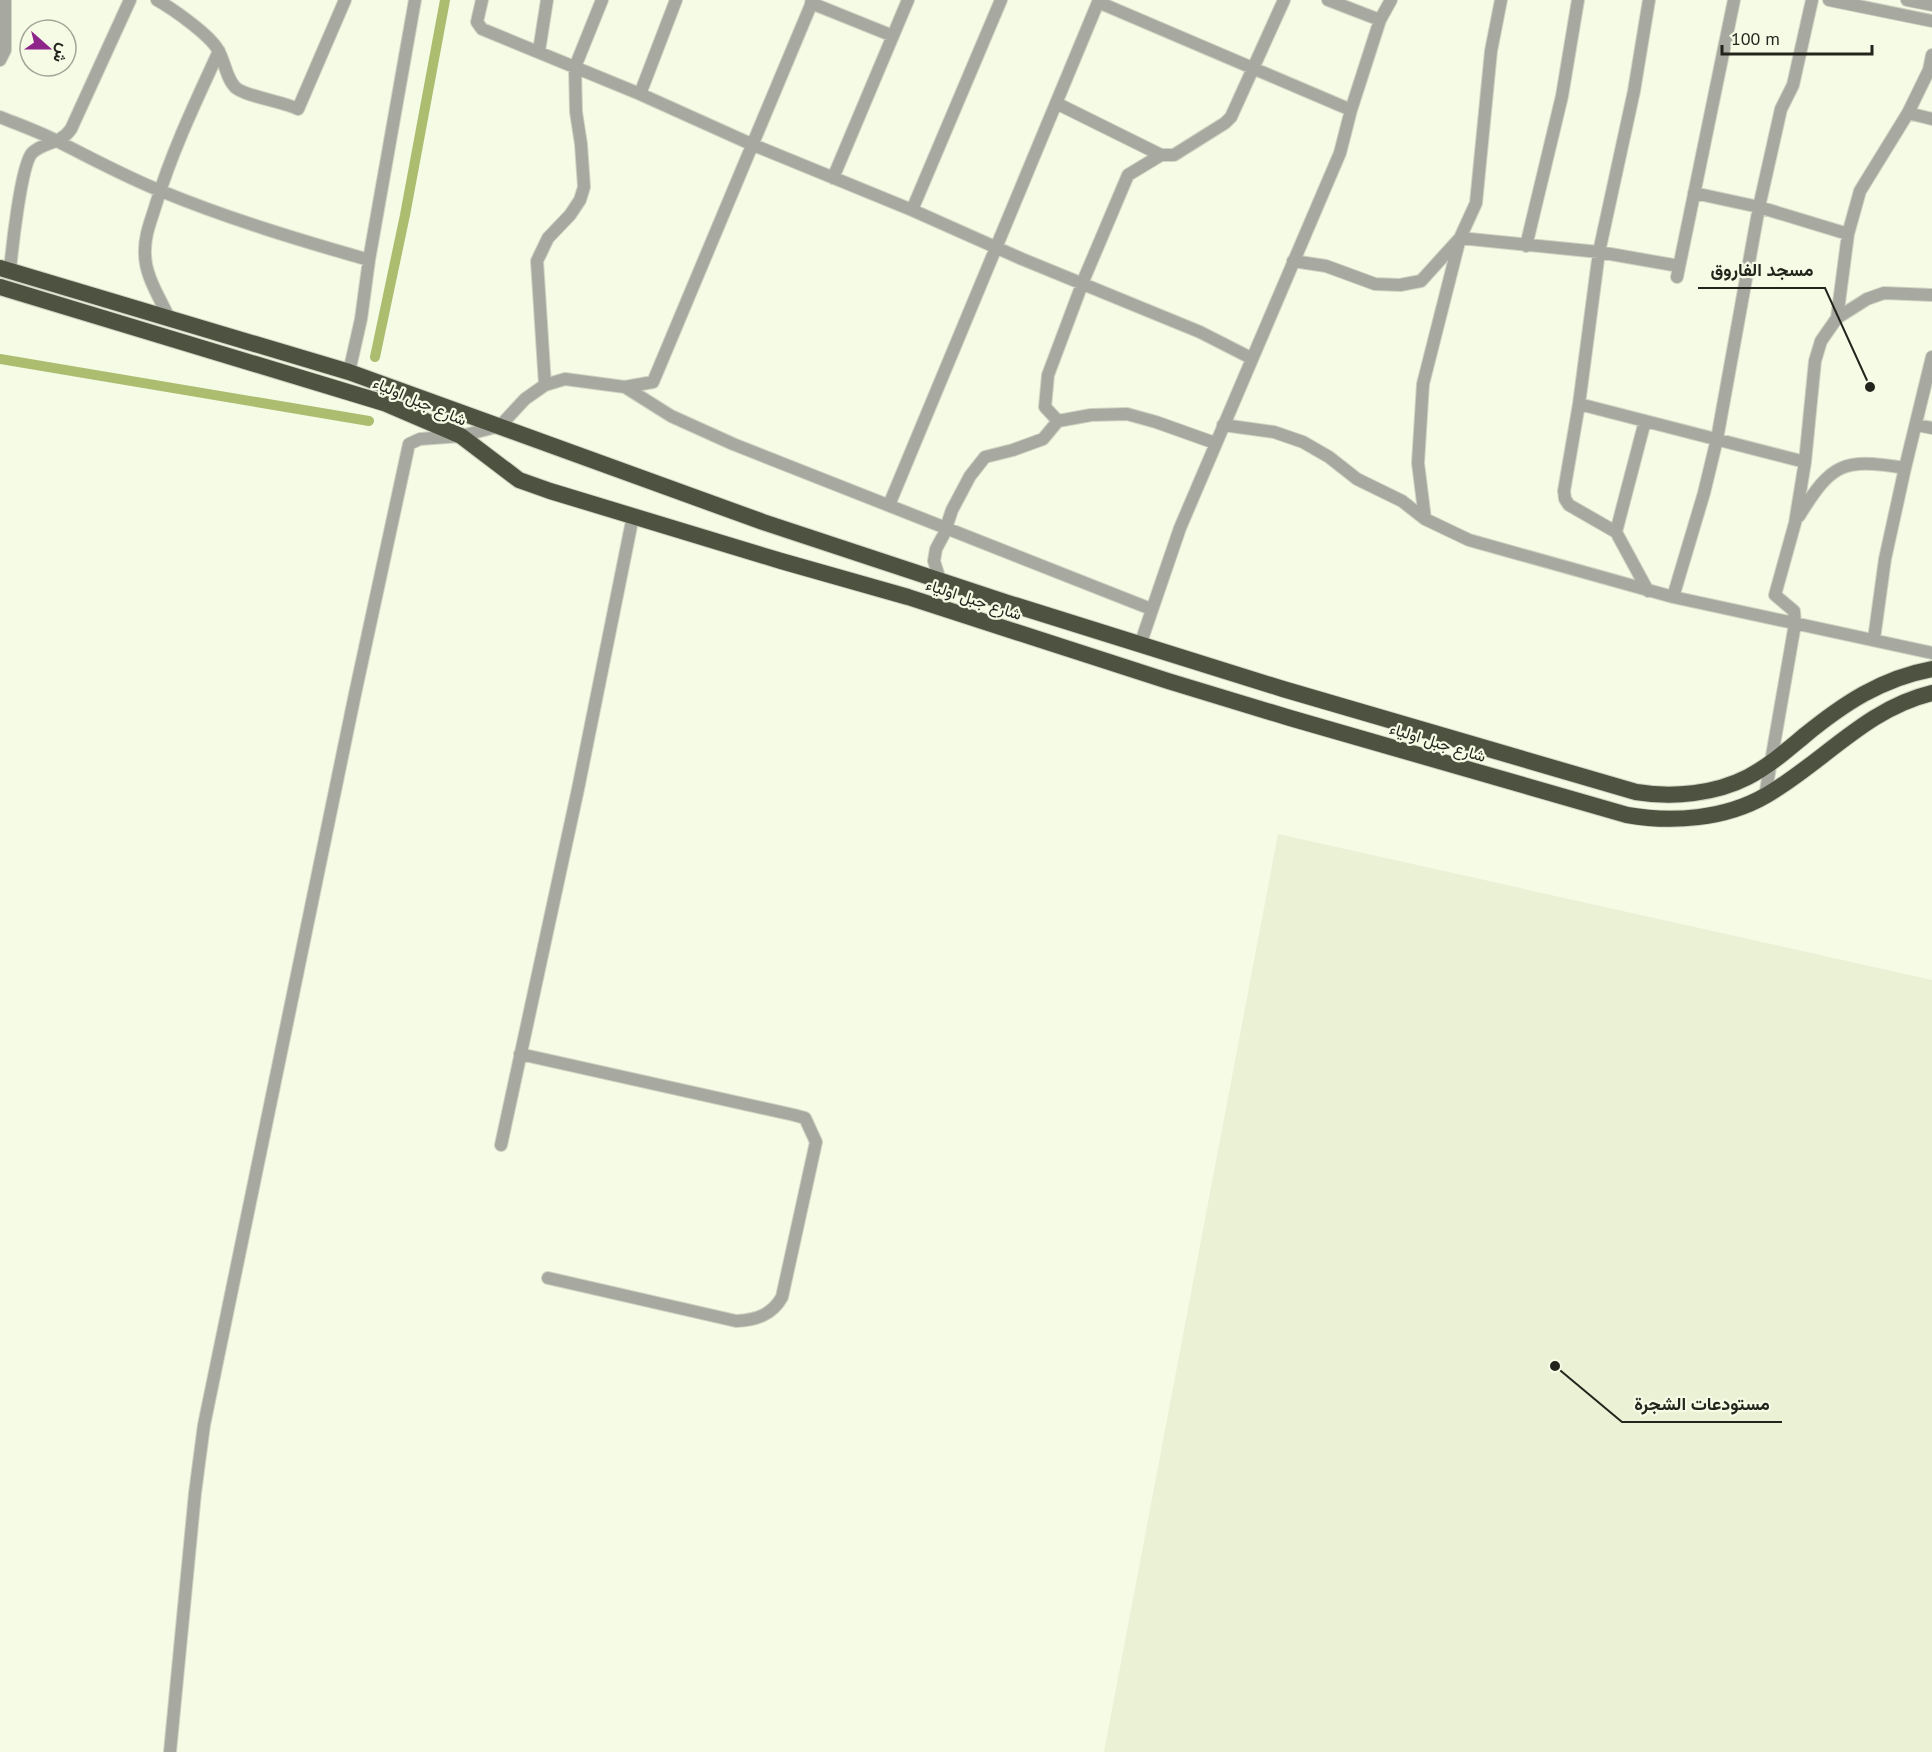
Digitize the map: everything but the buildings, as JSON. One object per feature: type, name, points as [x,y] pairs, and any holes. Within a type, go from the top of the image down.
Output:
[{"type":"highway","name":"شارع جبل اولياء","points":[[5,269],[349,372],[740,514],[1140,645],[1636,792],[1667,795],[1705,791],[1736,783],[1772,763],[1837,710],[1867,691],[1891,679],[1932,669]]},
{"type":"highway","name":"شارع جبل اولياء","points":[[0,287],[358,394],[406,411],[460,436],[519,480],[770,558],[908,597],[1290,718],[1627,815],[1666,820],[1683,819],[1742,806],[1765,796],[1792,779],[1845,737],[1881,713],[1900,703],[1932,693]]},
{"type":"street","points":[[0,60],[5,50],[5,0]]},
{"type":"street","points":[[5,269],[14,236],[27,161],[35,150],[65,137],[71,129],[130,0]]},
{"type":"street","points":[[158,0],[211,40],[219,51],[231,82],[237,89],[285,102],[298,109],[345,0]]},
{"type":"street","points":[[349,372],[362,319],[369,260],[414,0]]},
{"type":"street","points":[[482,0],[477,22],[479,26],[751,144],[1200,332],[1251,358]]},
{"type":"street","points":[[539,51],[547,0]]},
{"type":"street","points":[[545,385],[537,261],[548,238],[570,215],[580,200],[584,187],[576,112],[575,67],[602,0]]},
{"type":"street","points":[[640,94],[676,0]]},
{"type":"street","points":[[833,178],[908,0]]},
{"type":"street","points":[[912,210],[1001,0]]},
{"type":"street","points":[[1058,421],[1045,407],[1048,375],[1082,284],[1128,175],[1161,155],[1174,154],[1225,123],[1236,109],[1284,0]]},
{"type":"street","points":[[1328,0],[1380,20]]},
{"type":"street","points":[[1140,645],[1180,528],[1340,153],[1351,110],[1380,20],[1391,0]]},
{"type":"street","points":[[1425,519],[1418,463],[1423,384],[1460,238],[1473,210],[1478,191],[1491,51],[1501,0]]},
{"type":"street","points":[[1526,246],[1562,96],[1578,0]]},
{"type":"street","points":[[1648,0],[1634,91],[1599,252],[1580,404],[1564,491],[1569,506],[1616,532],[1648,591]]},
{"type":"street","points":[[1460,238],[1599,252],[1678,271],[1734,0]]},
{"type":"street","points":[[1673,597],[1704,493],[1717,439],[1760,207],[1781,109],[1793,85],[1812,0]]},
{"type":"street","points":[[1829,0],[1932,21]]},
{"type":"street","points":[[1907,0],[1932,5]]},
{"type":"street","points":[[889,505],[1099,1],[1351,110]]},
{"type":"street","points":[[170,1752],[195,1493],[204,1425],[409,444],[420,439],[460,436],[500,426],[525,399],[545,385],[565,379],[625,387],[653,382],[812,2],[893,36]]},
{"type":"street","points":[[169,318],[149,276],[144,256],[146,237],[160,190],[183,129],[219,51]]},
{"type":"street","points":[[1837,318],[1848,234],[1860,191],[1908,112],[1929,70],[1932,55]]},
{"type":"street","points":[[1056,103],[1161,155]]},
{"type":"street","points":[[1908,112],[1932,119]]},
{"type":"street","points":[[0,117],[58,141],[89,158],[160,190],[270,231],[369,260]]},
{"type":"street","points":[[1694,193],[1760,207],[1848,234]]},
{"type":"street","points":[[1293,261],[1326,266],[1375,284],[1400,285],[1420,282],[1460,238]]},
{"type":"street","points":[[1765,796],[1795,624],[1794,611],[1775,595],[1795,523],[1805,462],[1815,361],[1821,341],[1837,318],[1867,299],[1884,292],[1932,296]]},
{"type":"street","points":[[1874,639],[1885,559],[1932,357]]},
{"type":"street","points":[[625,387],[671,416],[733,444],[1151,609]]},
{"type":"street","points":[[1580,404],[1805,462]]},
{"type":"street","points":[[940,580],[934,561],[936,549],[952,510],[970,476],[985,457],[1043,439],[1058,421],[1091,415],[1127,414],[1215,443]]},
{"type":"street","points":[[1616,532],[1645,421]]},
{"type":"street","points":[[1223,425],[1274,432],[1303,442],[1329,457],[1357,479],[1402,501],[1425,519],[1469,540],[1648,591],[1932,653]]},
{"type":"street","points":[[1917,425],[1932,428]]},
{"type":"street","points":[[1795,523],[1816,489],[1829,474],[1840,467],[1861,464],[1905,468]]},
{"type":"street","points":[[501,1145],[578,789],[633,516]]},
{"type":"street","points":[[520,1054],[805,1118],[816,1142],[782,1297],[772,1311],[760,1318],[736,1321],[548,1278]]},
{"type":"shaded area","points":[[1278,834],[1932,980],[1932,1752],[1104,1752]]},
{"type":"waterway","points":[[375,357],[405,215],[445,0]]},
{"type":"waterway","points":[[0,359],[369,421]]},
{"type":"place","name":"مسجد الفاروق","points":[[1870,387]]},
{"type":"place","name":"مستودعات الشجرة","points":[[1555,1366]]}]
